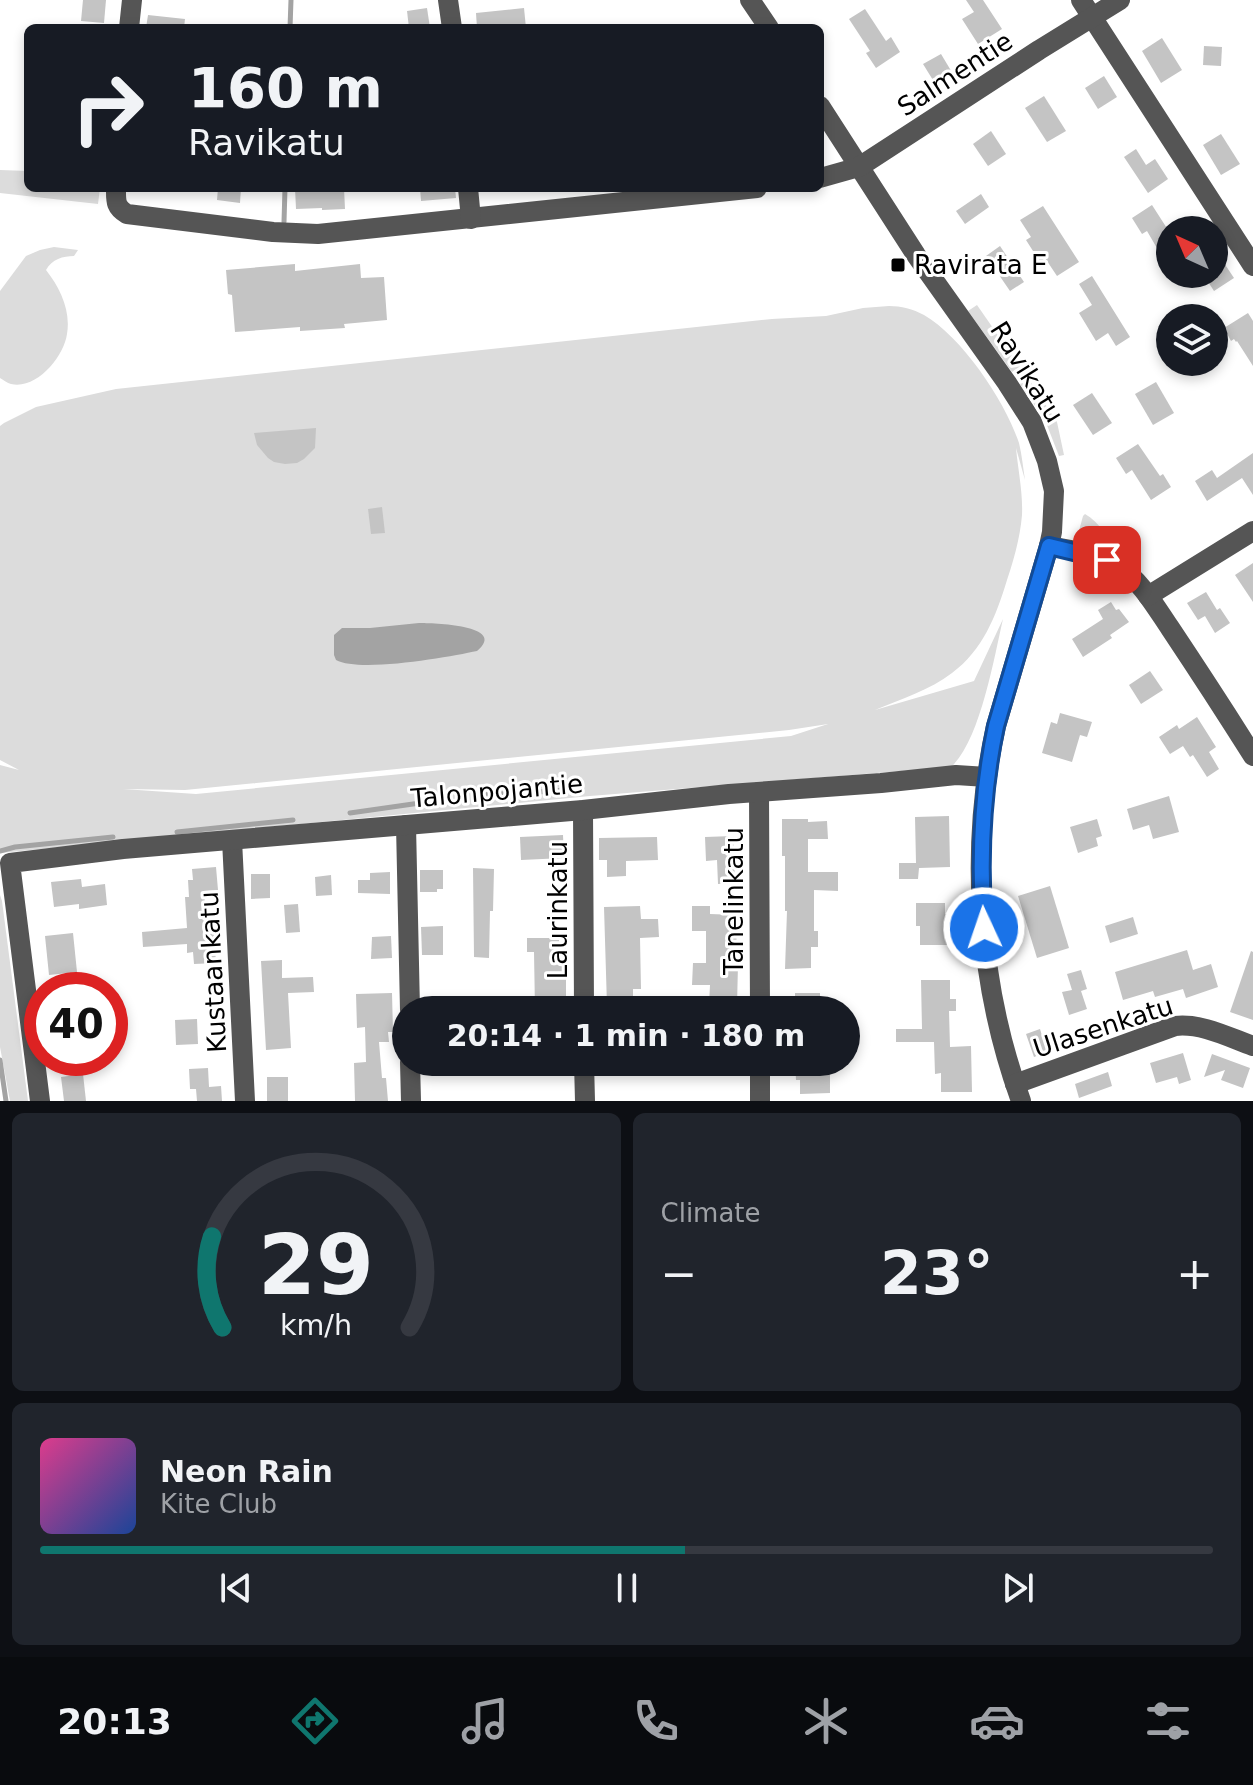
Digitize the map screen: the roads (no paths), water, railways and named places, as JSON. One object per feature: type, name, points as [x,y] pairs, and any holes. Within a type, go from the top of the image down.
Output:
[{"type":"street","points":[[129,24],[132,0]]},
{"type":"street","points":[[448,0],[451,24]]},
{"type":"street","points":[[750,0],[766,24]]},
{"type":"street","name":"Salmentie","points":[[824,177],[859,167],[1086,8],[1120,0]]},
{"type":"street","points":[[1086,8],[1253,266]]},
{"type":"street","name":"Ravikatu","points":[[824,112],[916,255],[1032,422],[1047,461],[1054,491],[1049,546],[996,726],[987,777],[982,883],[986,959],[996,1015],[1018,1092]]},
{"type":"street","points":[[468,192],[471,219]]},
{"type":"street","points":[[116,195],[120,210],[127,214],[273,232],[318,234],[720,192]]},
{"type":"street","points":[[1148,596],[1253,531]]},
{"type":"street","points":[[1049,546],[1107,560],[1133,579],[1148,596],[1253,756]]},
{"type":"street","name":"Talonpojantie","points":[[40,1101],[10,863],[123,849],[759,792],[956,775],[987,777]]},
{"type":"street","name":"Tanelinkatu","points":[[759,792],[760,996]]},
{"type":"street","name":"Laurinkatu","points":[[583,810],[584,996]]},
{"type":"street","points":[[406,825],[410,996]]},
{"type":"street","name":"Kustaankatu","points":[[232,840],[245,1101]]},
{"type":"street","name":"Ulasenkatu","points":[[1018,1092],[1175,1026],[1201,1027],[1253,1046]]},
{"type":"street","points":[[410,1076],[411,1101]]},
{"type":"street","points":[[584,1076],[585,1101]]},
{"type":"street","points":[[760,1076],[760,1101]]},
{"type":"waterway","points":[[290,24],[291,0]]},
{"type":"waterway","points":[[284,222],[285,192]]},
{"type":"waterway","points":[[480,795],[580,787]]},
{"type":"waterway","points":[[350,813],[434,801]]},
{"type":"waterway","points":[[177,832],[293,820]]},
{"type":"waterway","points":[[0,851],[113,837]]},
{"type":"waterway","points":[[0,1060],[6,1101]]},
{"type":"place","name":"Ravirata E","points":[[898,265]]}]
